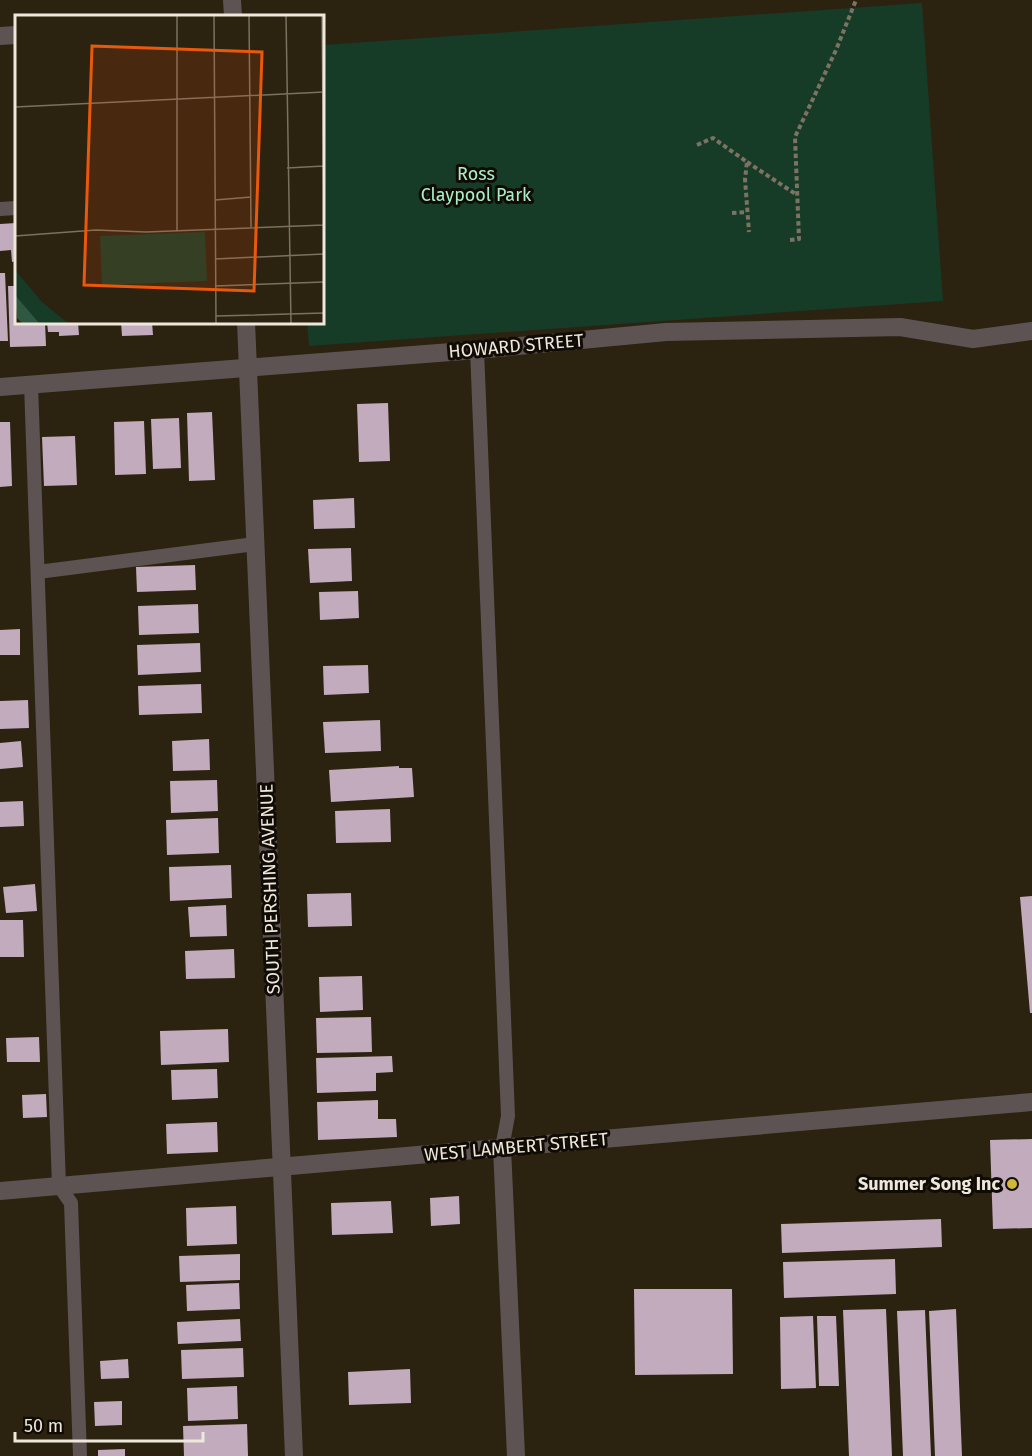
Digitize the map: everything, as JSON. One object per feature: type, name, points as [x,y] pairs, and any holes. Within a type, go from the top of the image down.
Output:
[{"type":"street","points":[[232,0],[233,15]]},
{"type":"street","points":[[0,36],[15,35]]},
{"type":"street","name":"SOUTH PERSHING AVENUE","points":[[246,324],[294,1456]]},
{"type":"street","name":"HOWARD STREET","points":[[0,387],[248,369],[666,332],[900,327],[973,339],[1032,331]]},
{"type":"street","name":"WEST LAMBERT STREET","points":[[0,1191],[1032,1102]]},
{"type":"street","points":[[502,1148],[516,1456]]},
{"type":"lane","points":[[0,209],[15,208]]},
{"type":"lane","points":[[477,350],[508,1116],[502,1148]]},
{"type":"lane","points":[[31,384],[59,1186],[70,1203],[81,1456]]},
{"type":"lane","points":[[38,572],[255,544]]},
{"type":"path","points":[[790,240],[799,239],[795,136],[836,50],[856,0]]},
{"type":"path","points":[[697,145],[713,138],[797,195]]},
{"type":"path","points":[[747,162],[745,179],[749,232]]},
{"type":"path","points":[[732,213],[747,212]]},
{"type":"green space","name":"Ross Claypool Park","points":[[922,3],[943,301],[309,346],[307,324],[324,324],[324,45]]},
{"type":"building","points":[[15,223],[15,261],[12,262],[11,250],[0,251],[0,224]]},
{"type":"building","points":[[0,273],[5,273],[8,341],[0,341]]},
{"type":"building","points":[[8,286],[15,286],[15,324],[45,324],[46,346],[10,347]]},
{"type":"building","points":[[47,324],[78,324],[79,335],[59,336],[59,332],[48,332]]},
{"type":"building","points":[[121,324],[152,324],[153,335],[122,336]]},
{"type":"building","points":[[388,403],[390,461],[359,462],[357,404]]},
{"type":"building","points":[[212,412],[215,480],[189,481],[187,413]]},
{"type":"building","points":[[179,418],[181,468],[153,469],[151,419]]},
{"type":"building","points":[[144,421],[146,474],[115,475],[114,422]]},
{"type":"building","points":[[0,422],[10,422],[12,486],[0,487]]},
{"type":"building","points":[[75,436],[77,485],[44,486],[42,437]]},
{"type":"building","points":[[354,498],[355,528],[314,529],[313,500]]},
{"type":"building","points":[[351,548],[352,581],[310,583],[308,549]]},
{"type":"building","points":[[195,565],[196,590],[137,592],[136,567]]},
{"type":"building","points":[[358,591],[359,618],[320,620],[319,592]]},
{"type":"building","points":[[198,604],[199,633],[139,635],[138,606]]},
{"type":"building","points":[[20,629],[20,655],[0,655],[0,630]]},
{"type":"building","points":[[200,643],[201,672],[138,675],[137,645]]},
{"type":"building","points":[[368,665],[369,693],[324,695],[323,666]]},
{"type":"building","points":[[201,684],[202,713],[139,715],[138,686]]},
{"type":"building","points":[[28,700],[29,728],[0,729],[0,701]]},
{"type":"building","points":[[380,720],[381,751],[325,753],[323,722]]},
{"type":"building","points":[[209,739],[210,770],[173,771],[172,741]]},
{"type":"building","points":[[21,741],[23,767],[0,769],[0,743]]},
{"type":"building","points":[[399,766],[399,768],[412,768],[414,797],[331,802],[329,770]]},
{"type":"building","points":[[217,780],[218,811],[171,813],[170,781]]},
{"type":"building","points":[[23,801],[24,826],[0,827],[0,802]]},
{"type":"building","points":[[390,809],[391,842],[336,843],[335,811]]},
{"type":"building","points":[[218,818],[219,853],[167,855],[166,820]]},
{"type":"building","points":[[231,865],[232,898],[170,901],[169,867]]},
{"type":"building","points":[[35,884],[37,911],[6,913],[3,887]]},
{"type":"building","points":[[351,893],[352,926],[308,927],[307,894]]},
{"type":"building","points":[[1032,896],[1032,1013],[1030,1013],[1020,897]]},
{"type":"building","points":[[226,905],[227,936],[190,937],[188,907]]},
{"type":"building","points":[[0,920],[23,920],[24,957],[0,957]]},
{"type":"building","points":[[234,949],[235,978],[186,979],[185,951]]},
{"type":"building","points":[[362,976],[363,1010],[320,1012],[319,977]]},
{"type":"building","points":[[371,1017],[372,1052],[317,1053],[316,1018]]},
{"type":"building","points":[[228,1029],[229,1062],[161,1065],[160,1031]]},
{"type":"building","points":[[39,1037],[40,1062],[7,1062],[6,1038]]},
{"type":"building","points":[[392,1056],[393,1072],[376,1073],[376,1091],[317,1093],[316,1058]]},
{"type":"building","points":[[217,1069],[218,1098],[172,1100],[171,1070]]},
{"type":"building","points":[[46,1094],[47,1117],[23,1118],[22,1095]]},
{"type":"building","points":[[378,1100],[378,1119],[396,1119],[397,1137],[318,1140],[317,1102]]},
{"type":"building","points":[[217,1122],[218,1152],[167,1154],[166,1124]]},
{"type":"building","name":"Summer Song Inc","points":[[1032,1139],[1032,1228],[993,1229],[990,1140]]},
{"type":"building","points":[[459,1196],[460,1224],[431,1226],[430,1198]]},
{"type":"building","points":[[391,1201],[393,1233],[332,1235],[331,1203]]},
{"type":"building","points":[[236,1206],[237,1244],[187,1246],[186,1208]]},
{"type":"building","points":[[941,1219],[942,1247],[782,1253],[781,1224]]},
{"type":"building","points":[[240,1254],[240,1280],[180,1282],[179,1256]]},
{"type":"building","points":[[895,1259],[896,1294],[784,1298],[783,1262]]},
{"type":"building","points":[[239,1283],[240,1309],[187,1311],[186,1285]]},
{"type":"building","points":[[634,1289],[732,1289],[733,1374],[635,1375]]},
{"type":"building","points":[[886,1309],[892,1456],[849,1456],[843,1310]]},
{"type":"building","points":[[956,1309],[962,1456],[935,1456],[929,1311]]},
{"type":"building","points":[[925,1310],[931,1456],[903,1456],[897,1311]]},
{"type":"building","points":[[813,1316],[816,1388],[781,1389],[780,1317]]},
{"type":"building","points":[[817,1316],[836,1316],[839,1386],[819,1386]]},
{"type":"building","points":[[240,1319],[241,1341],[178,1344],[177,1322]]},
{"type":"building","points":[[243,1348],[244,1377],[182,1379],[181,1350]]},
{"type":"building","points":[[128,1359],[129,1378],[101,1379],[100,1361]]},
{"type":"building","points":[[410,1369],[411,1403],[349,1405],[348,1372]]},
{"type":"building","points":[[237,1386],[238,1419],[188,1421],[187,1388]]},
{"type":"building","points":[[122,1401],[122,1425],[95,1426],[94,1402]]},
{"type":"building","points":[[247,1424],[248,1456],[184,1456],[183,1426]]},
{"type":"building","points":[[125,1449],[125,1456],[98,1456],[98,1450]]},
{"type":"place","name":"Summer Song Inc","points":[[1012,1184]]}]
